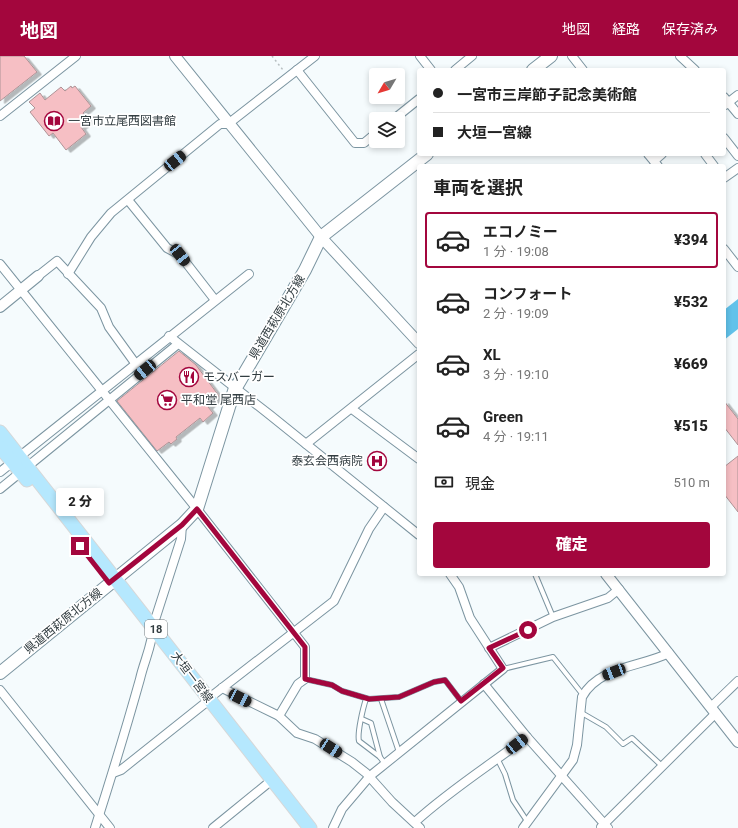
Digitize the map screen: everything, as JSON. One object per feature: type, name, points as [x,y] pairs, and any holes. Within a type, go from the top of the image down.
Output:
[{"type":"main road","points":[[536,68],[551,56]]},
{"type":"main road","name":"県道西萩原北方線","points":[[0,673],[112,580],[182,525],[197,509],[217,440],[235,388],[305,270],[321,238],[424,156]]},
{"type":"main road","name":"大垣一宮線","points":[[0,432],[24,470],[153,632],[267,784],[302,828]]},
{"type":"main road","name":"大垣一宮線","points":[[0,447],[16,459]]},
{"type":"main road","name":"大垣一宮線","points":[[206,701],[310,828]]},
{"type":"street","points":[[0,116],[76,56]]},
{"type":"street","points":[[175,56],[228,124],[321,238],[417,341]]},
{"type":"street","points":[[68,274],[101,223],[220,124],[228,124],[316,56]]},
{"type":"street","points":[[420,56],[429,68]]},
{"type":"street","points":[[457,68],[472,56]]},
{"type":"street","points":[[572,56],[581,68]]},
{"type":"street","points":[[680,56],[693,68]]},
{"type":"street","points":[[297,70],[356,143],[364,143],[369,139]]},
{"type":"street","points":[[726,101],[738,94]]},
{"type":"street","points":[[403,112],[417,101]]},
{"type":"street","points":[[726,103],[738,114]]},
{"type":"street","points":[[726,141],[738,156]]},
{"type":"street","points":[[726,177],[738,168]]},
{"type":"street","points":[[128,200],[167,248],[180,255],[215,300]]},
{"type":"street","points":[[726,252],[738,267]]},
{"type":"street","points":[[0,308],[56,260],[101,308],[108,327],[135,363]]},
{"type":"street","points":[[0,264],[197,509],[305,647],[305,679],[298,684],[279,716]]},
{"type":"street","points":[[0,472],[135,363],[249,274]]},
{"type":"street","points":[[169,336],[417,533]]},
{"type":"street","points":[[0,489],[178,344]]},
{"type":"street","points":[[306,444],[352,409],[417,356]]},
{"type":"street","points":[[352,409],[417,458]]},
{"type":"street","points":[[113,773],[121,770],[222,688],[334,601],[369,529],[384,507]]},
{"type":"street","points":[[95,828],[113,773],[180,539],[182,525]]},
{"type":"street","points":[[333,828],[342,809],[383,760],[399,752],[503,668],[470,618],[459,587],[451,576]]},
{"type":"street","points":[[608,576],[738,742]]},
{"type":"street","points":[[489,648],[553,617],[608,598],[619,590]]},
{"type":"street","points":[[525,825],[561,774],[573,760],[583,695],[591,684],[600,678],[669,653]]},
{"type":"street","points":[[484,684],[604,827],[662,766],[738,681]]},
{"type":"street","points":[[222,688],[279,716],[297,733],[315,739],[331,748],[370,776],[414,825],[434,805],[498,760],[527,736]]},
{"type":"street","points":[[0,690],[110,828]]},
{"type":"street","points":[[213,828],[267,784]]},
{"type":"lane","points":[[535,576],[553,617]]},
{"type":"lane","points":[[503,668],[553,657],[583,695]]},
{"type":"lane","points":[[305,679],[332,685],[342,691],[366,699],[399,697],[434,682],[445,680],[461,701]]},
{"type":"lane","points":[[366,699],[362,719],[357,731],[359,741],[383,760]]},
{"type":"lane","points":[[381,699],[399,752]]},
{"type":"lane","points":[[580,712],[606,727],[623,744],[632,738],[662,766]]},
{"type":"lane","points":[[362,719],[371,723],[383,760]]},
{"type":"lane","points":[[498,760],[505,774],[513,800],[525,825]]},
{"type":"path","points":[[272,56],[288,77]]},
{"type":"water","points":[[738,299],[738,329],[726,338],[726,308]]},
{"type":"building","points":[[0,56],[24,56],[37,72],[0,101]]},
{"type":"building","points":[[71,86],[72,88],[75,86],[91,106],[83,113],[89,121],[81,127],[86,134],[66,150],[53,133],[49,136],[30,112],[35,108],[29,102],[40,93],[45,100],[61,87],[65,91]]},
{"type":"building","points":[[179,351],[196,365],[219,396],[208,407],[213,413],[203,422],[200,418],[176,437],[177,439],[171,444],[169,442],[157,451],[117,401]]},
{"type":"building","points":[[726,404],[738,419],[738,445],[726,430]]},
{"type":"building","points":[[738,456],[738,512],[726,497],[726,465]]},
{"type":"place","name":"一宮市立尾西図書館","points":[[54,121]]},
{"type":"place","name":"モスバーガー","points":[[189,377]]},
{"type":"place","name":"平和堂 尾西店","points":[[167,400]]},
{"type":"place","name":"泰玄会西病院","points":[[377,461]]},
{"type":"route","points":[[80,546],[109,583],[182,525],[197,509],[305,647],[305,679],[307,681],[332,685],[342,691],[366,699],[399,697],[434,682],[445,680],[461,701],[503,668],[502,664],[489,648],[528,630]]}]
